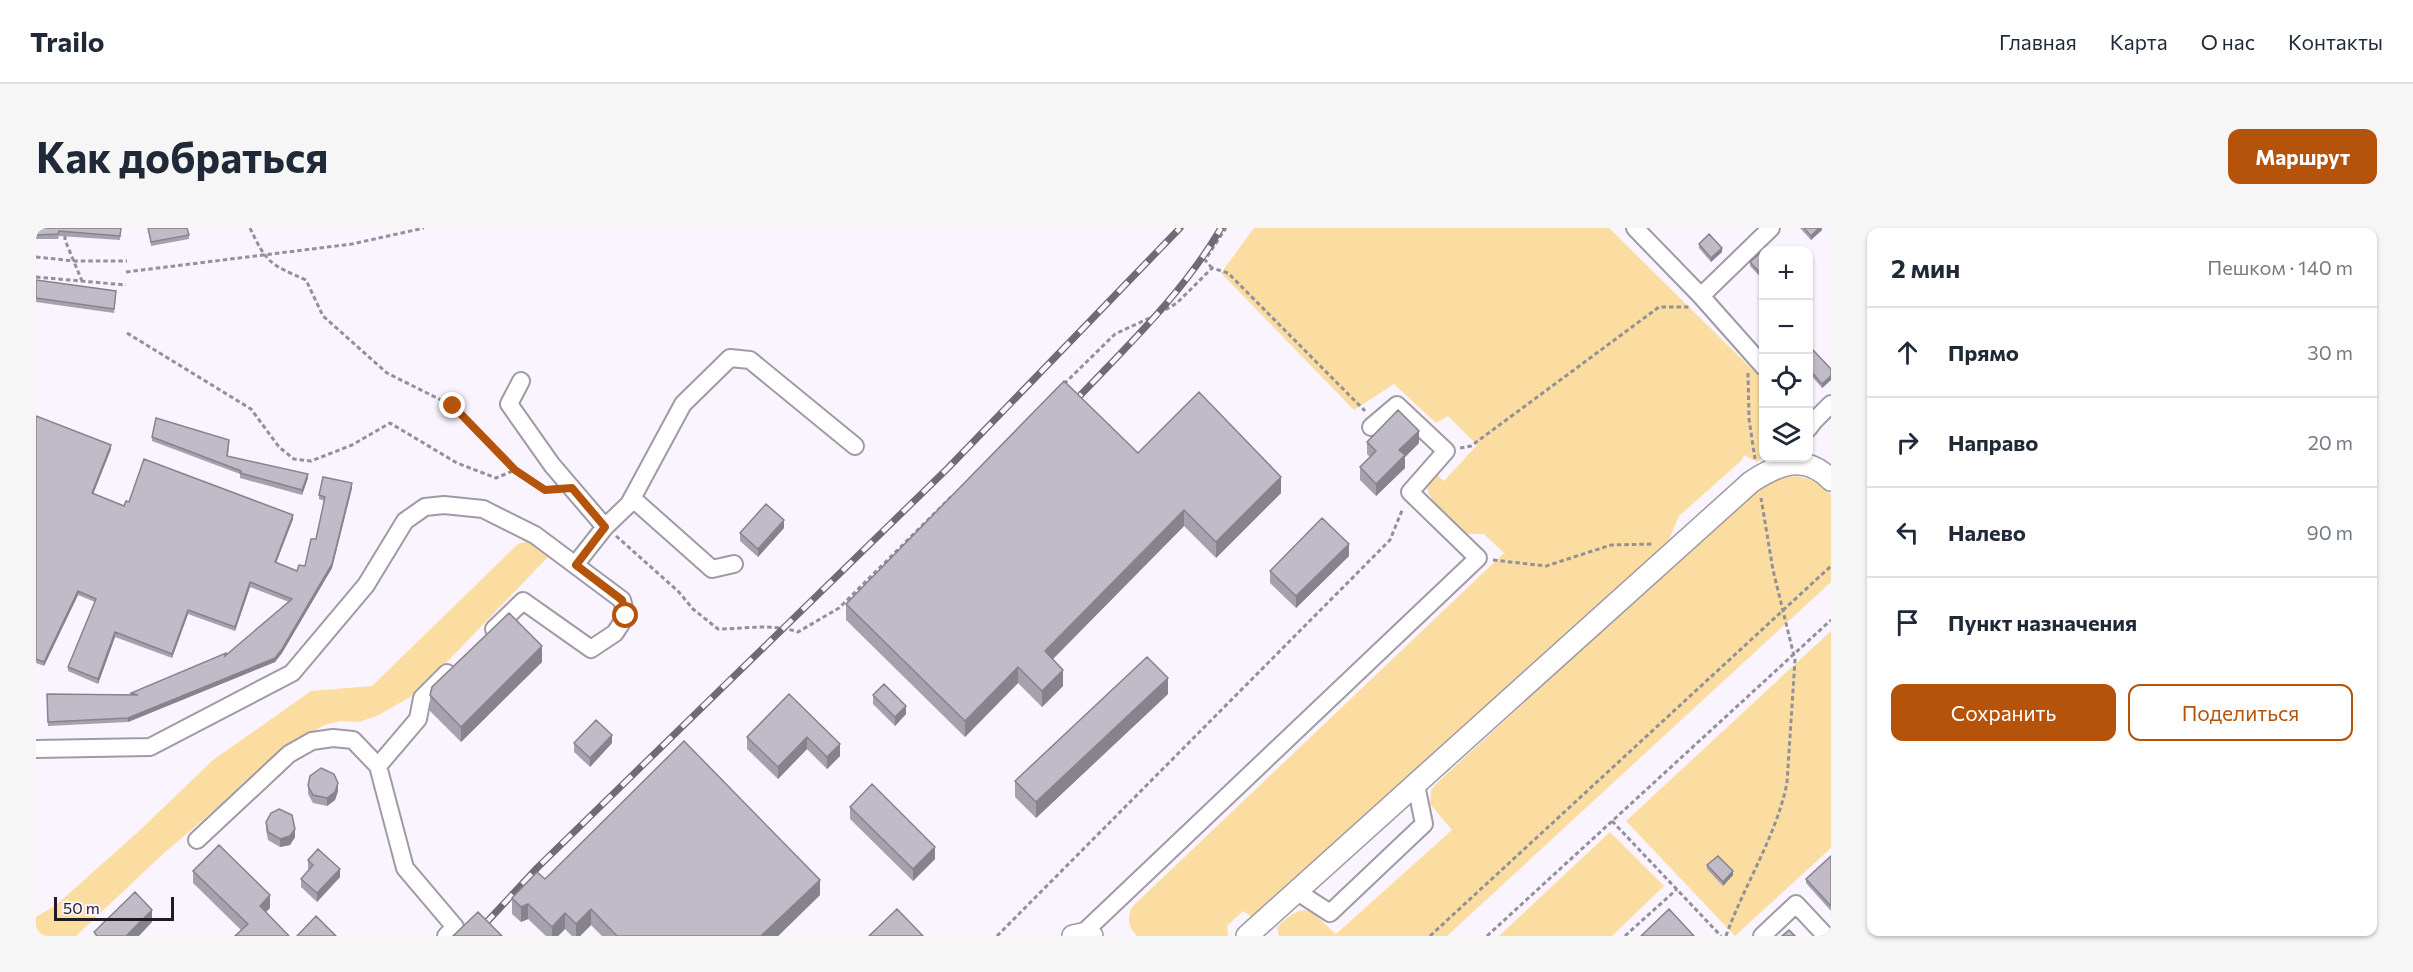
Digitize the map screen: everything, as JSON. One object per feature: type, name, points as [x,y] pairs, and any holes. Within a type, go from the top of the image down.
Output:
[{"type":"main road","points":[[1247,936],[1682,544],[1759,477],[1774,468],[1791,462]]},
{"type":"main road","points":[[1801,462],[1831,480]]},
{"type":"street","points":[[1635,228],[1701,296],[1759,362]]},
{"type":"street","points":[[1701,296],[1771,228]]},
{"type":"street","points":[[576,565],[605,527],[629,504],[683,404],[730,358],[750,360],[855,446]]},
{"type":"street","points":[[521,381],[509,404],[552,465],[605,527]]},
{"type":"street","points":[[1813,419],[1831,404]]},
{"type":"street","points":[[1083,935],[1478,558],[1410,492],[1446,451],[1398,405],[1374,425]]},
{"type":"street","points":[[632,498],[712,569],[734,564]]},
{"type":"street","points":[[36,749],[150,747],[292,673],[366,585],[405,521],[425,507],[444,505],[483,509],[535,535],[622,600],[626,616],[615,633],[591,649],[523,601],[481,641]]},
{"type":"street","points":[[378,766],[418,719],[422,698],[456,666]]},
{"type":"street","points":[[197,840],[289,754],[312,741],[333,738],[353,741],[378,766],[405,868],[455,927],[446,936]]},
{"type":"street","points":[[1296,891],[1330,913],[1424,824],[1416,785]]},
{"type":"street","points":[[1762,936],[1797,903],[1826,936]]},
{"type":"path","points":[[65,228],[65,240],[82,281]]},
{"type":"path","points":[[250,228],[264,257],[277,267],[306,280],[323,316],[387,373],[453,406],[515,470],[545,490],[572,488]]},
{"type":"path","points":[[126,272],[264,257],[352,244],[424,228]]},
{"type":"path","points":[[1226,228],[1205,260],[1212,268],[1228,273],[1374,425]]},
{"type":"path","points":[[36,258],[127,261]]},
{"type":"path","points":[[1056,392],[1115,334],[1176,303],[1212,268]]},
{"type":"path","points":[[36,277],[126,285]]},
{"type":"path","points":[[1446,451],[1471,446],[1659,307],[1690,307],[1701,296]]},
{"type":"path","points":[[127,333],[251,409],[279,447],[294,459],[311,461],[352,445],[390,423],[457,463],[496,478],[515,470]]},
{"type":"path","points":[[1612,821],[1723,936],[1763,852],[1784,798],[1787,783],[1794,654],[1773,570],[1749,419],[1750,352]]},
{"type":"path","points":[[605,527],[678,591],[693,609],[718,629],[762,626],[785,627],[798,632],[839,608],[956,492]]},
{"type":"path","points":[[997,936],[1390,540],[1410,492]]},
{"type":"path","points":[[1478,558],[1546,566],[1611,545],[1682,544]]},
{"type":"path","points":[[1430,936],[1831,566]]},
{"type":"path","points":[[1487,936],[1831,620]]},
{"type":"path","points":[[1625,936],[1677,889]]},
{"type":"shaded area","points":[[1254,228],[1609,228],[1759,376],[1759,460],[1757,462],[1744,455],[1742,460],[1679,516],[1667,544],[1253,918],[1243,911],[1227,926],[1228,936],[1137,936],[1129,922],[1132,907],[1504,553],[1484,534],[1468,534],[1440,509],[1429,494],[1425,477],[1434,472],[1444,481],[1477,445],[1448,416],[1436,423],[1394,384],[1354,410],[1221,273]]},
{"type":"shaded area","points":[[1797,476],[1813,480],[1831,494],[1831,582],[1447,936],[1279,936],[1277,927],[1287,918],[1302,910],[1314,914],[1336,934],[1452,830],[1430,804],[1431,790],[1439,781],[1758,488],[1783,478]]},
{"type":"shaded area","points":[[529,541],[549,556],[417,693],[377,716],[359,722],[340,721],[324,725],[288,747],[163,854],[76,936],[36,936],[36,917],[56,905],[138,832],[213,760],[311,691],[372,686],[518,544]]},
{"type":"shaded area","points":[[1831,631],[1831,848],[1735,936],[1626,821]]},
{"type":"shaded area","points":[[1610,832],[1664,886],[1612,936],[1499,936]]},
{"type":"building","points":[[36,228],[121,228],[120,236],[59,231],[58,234],[36,235]]},
{"type":"building","points":[[148,228],[187,228],[189,235],[151,242]]},
{"type":"building","points":[[1804,228],[1819,228],[1811,236]]},
{"type":"building","points":[[1709,234],[1722,248],[1711,258],[1699,244]]},
{"type":"building","points":[[1759,254],[1759,272],[1750,262]]},
{"type":"building","points":[[36,280],[116,291],[114,309],[36,298]]},
{"type":"building","points":[[1813,350],[1831,369],[1831,376],[1822,384],[1813,374]]},
{"type":"building","points":[[1064,381],[1138,453],[1199,392],[1281,477],[1216,542],[1184,510],[1045,651],[1063,670],[1042,691],[1018,667],[965,721],[846,604]]},
{"type":"building","points":[[1398,410],[1419,431],[1399,450],[1405,455],[1376,484],[1360,467],[1376,451],[1367,442]]},
{"type":"building","points":[[36,416],[111,445],[92,493],[124,506],[126,501],[129,502],[144,459],[293,515],[275,562],[297,571],[299,565],[305,566],[311,539],[316,539],[325,497],[319,495],[323,477],[352,483],[332,564],[275,658],[128,718],[48,722],[47,694],[138,695],[131,693],[226,653],[225,656],[292,599],[250,582],[235,627],[188,610],[172,654],[115,632],[98,679],[68,667],[96,599],[78,591],[44,662],[36,659]]},
{"type":"building","points":[[156,418],[229,440],[227,456],[308,474],[302,490],[240,473],[241,471],[152,437]]},
{"type":"building","points":[[766,504],[784,520],[758,549],[740,533]]},
{"type":"building","points":[[1322,518],[1349,544],[1296,596],[1270,571]]},
{"type":"building","points":[[509,613],[542,646],[461,727],[430,695],[432,687]]},
{"type":"building","points":[[1147,657],[1168,678],[1036,802],[1015,781]]},
{"type":"building","points":[[884,684],[906,706],[895,717],[873,695]]},
{"type":"building","points":[[789,694],[840,744],[827,757],[807,737],[778,767],[747,737]]},
{"type":"building","points":[[596,720],[612,735],[590,758],[574,743]]},
{"type":"building","points":[[684,741],[820,880],[761,936],[617,936],[591,909],[576,924],[565,913],[552,927],[528,904],[521,907],[512,898],[537,872],[545,879]]},
{"type":"building","points":[[321,768],[334,774],[338,783],[335,792],[327,798],[313,795],[308,786],[310,776]]},
{"type":"building","points":[[872,784],[935,847],[913,869],[850,807]]},
{"type":"building","points":[[279,809],[292,815],[295,829],[290,836],[280,839],[268,832],[266,822],[271,813]]},
{"type":"building","points":[[219,845],[270,895],[260,906],[289,936],[235,936],[248,924],[193,871]]},
{"type":"building","points":[[318,849],[340,869],[317,893],[301,879],[313,865],[308,860]]},
{"type":"building","points":[[1718,856],[1733,871],[1723,882],[1707,865]]},
{"type":"building","points":[[1831,856],[1831,906],[1806,879]]},
{"type":"building","points":[[135,892],[152,910],[126,936],[97,936],[94,932]]},
{"type":"building","points":[[897,909],[923,936],[869,936]]},
{"type":"building","points":[[1669,909],[1694,936],[1641,936]]},
{"type":"building","points":[[478,912],[502,936],[453,936]]},
{"type":"building","points":[[316,916],[336,936],[297,936]]},
{"type":"building","points":[[1789,930],[1795,936],[1782,936]]},
{"type":"railway","points":[[484,925],[537,868],[948,468],[1180,228]]},
{"type":"railway","points":[[1072,404],[1171,298],[1206,253],[1221,228]]},
{"type":"route","points":[[453,406],[515,470],[545,490],[572,488],[605,527],[576,565],[622,600],[626,616]]}]
